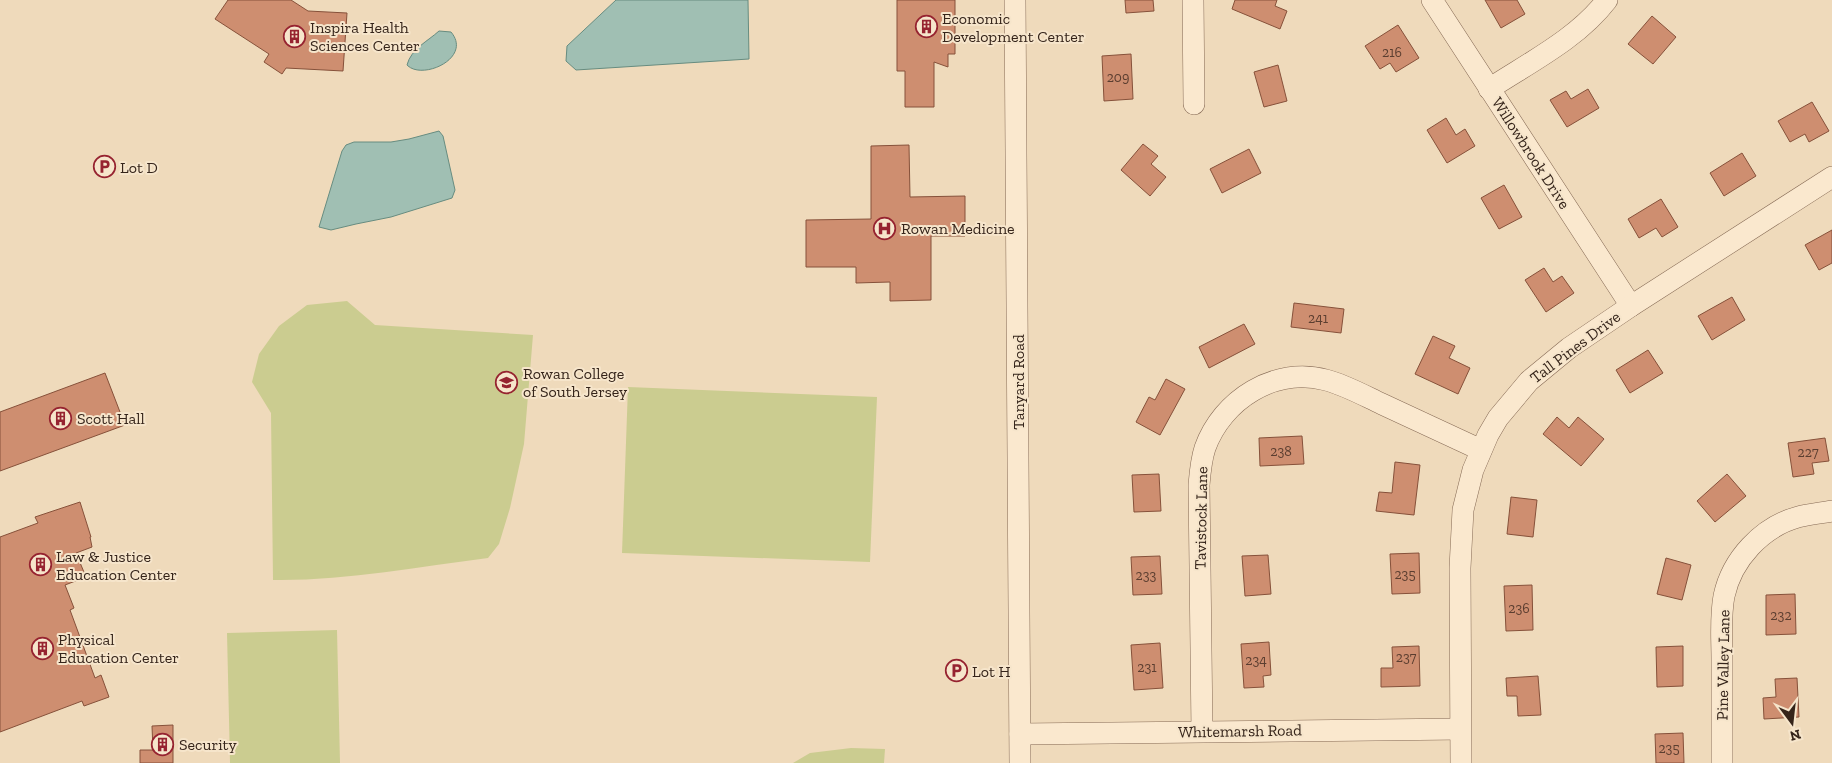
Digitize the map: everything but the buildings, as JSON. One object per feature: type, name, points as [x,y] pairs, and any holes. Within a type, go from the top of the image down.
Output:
[{"type":"street","name":"Tanyard Road","points":[[1015,0],[1020,763]]},
{"type":"street","points":[[1194,0],[1194,104]]},
{"type":"street","name":"Willowbrook Drive","points":[[1432,0],[1631,306]]},
{"type":"street","points":[[1489,89],[1566,39],[1583,25],[1607,0]]},
{"type":"street","name":"Tall Pines Drive","points":[[1461,763],[1461,530],[1467,490],[1481,450],[1498,418],[1529,381],[1569,348],[1832,177]]},
{"type":"street","name":"Tavistock Lane","points":[[1202,731],[1200,479],[1202,461],[1210,437],[1223,414],[1233,404],[1254,390],[1277,381],[1302,378],[1324,379],[1349,388],[1481,450]]},
{"type":"street","name":"Pine Valley Lane","points":[[1722,763],[1722,622],[1724,597],[1730,576],[1735,565],[1748,548],[1774,528],[1798,517],[1832,512]]},
{"type":"street","name":"Whitemarsh Road","points":[[1020,734],[1460,729]]},
{"type":"green space","points":[[347,301],[375,325],[533,335],[524,444],[510,508],[499,544],[488,558],[354,576],[273,580],[271,413],[252,382],[259,354],[279,326],[307,305]]},
{"type":"green space","points":[[628,387],[877,397],[870,562],[622,553]]},
{"type":"green space","points":[[337,630],[340,763],[230,763],[227,633]]},
{"type":"green space","points":[[851,748],[885,749],[884,763],[793,763],[810,753]]},
{"type":"shaded area","points":[[616,0],[748,0],[749,59],[576,70],[566,61],[567,46]]},
{"type":"shaded area","points":[[439,31],[451,32],[456,42],[456,50],[451,58],[443,64],[423,70],[414,69],[407,65],[412,54]]},
{"type":"shaded area","points":[[439,131],[443,136],[455,190],[452,198],[391,217],[331,230],[319,227],[342,151],[346,145],[354,142],[391,142]]},
{"type":"place","name":"Economic Development Center","points":[[926,27]]},
{"type":"place","name":"Inspira Health Sciences Center","points":[[294,36]]},
{"type":"place","name":"Lot D","points":[[104,167]]},
{"type":"place","name":"Rowan Medicine","points":[[885,228]]},
{"type":"place","name":"Rowan College of South Jersey","points":[[507,382]]},
{"type":"place","name":"Scott Hall","points":[[61,418]]},
{"type":"place","name":"Law & Justice Education Center","points":[[40,565]]},
{"type":"place","name":"Physical Education Center","points":[[42,648]]},
{"type":"place","name":"Lot H","points":[[956,671]]},
{"type":"place","name":"Security","points":[[163,744]]}]
